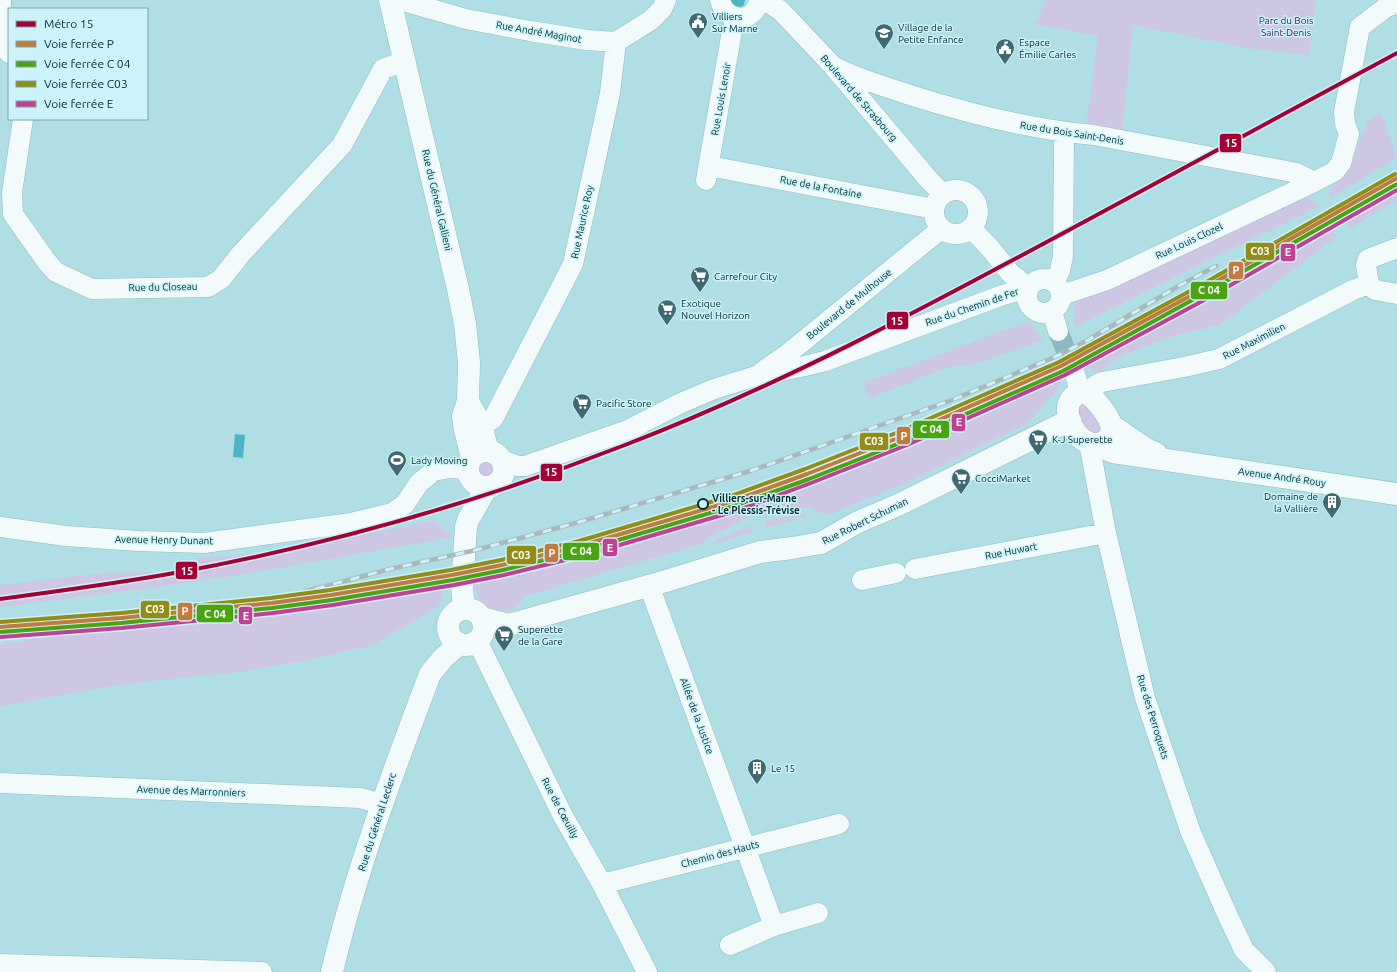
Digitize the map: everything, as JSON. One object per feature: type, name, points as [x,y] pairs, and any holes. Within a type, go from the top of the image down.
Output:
[{"type":"main road","name":"Rue du Général Gallieni","points":[[390,0],[465,324],[469,362],[468,401],[463,416],[465,430],[481,467]]},
{"type":"main road","points":[[1084,392],[1097,402],[1111,425],[1110,434],[1105,441],[1092,444],[1076,434],[1070,420],[1068,408],[1069,402],[1072,398],[1084,392]]},
{"type":"main road","name":"Rue du Général Gallieni","points":[[468,401],[481,425],[481,467]]},
{"type":"main road","name":"Rue Robert Schuman","points":[[468,630],[509,625],[760,552],[821,543],[858,522],[898,505],[1070,420]]},
{"type":"main road","name":"Avenue André Rouy","points":[[1111,425],[1146,449],[1167,459]]},
{"type":"main road","name":"Avenue André Rouy","points":[[1092,444],[1113,452],[1397,494]]},
{"type":"main road","points":[[468,630],[462,587],[466,527],[481,467]]},
{"type":"main road","name":"Rue du Général Leclerc","points":[[332,972],[344,920],[382,804],[430,674],[468,630]]},
{"type":"street","points":[[1,0],[0,26],[8,50]]},
{"type":"street","name":"Rue André Maginot","points":[[399,0],[466,19],[587,40],[616,42]]},
{"type":"street","points":[[616,42],[651,20],[662,9],[666,0]]},
{"type":"street","points":[[720,0],[721,7],[725,12],[737,18],[749,16],[763,3]]},
{"type":"street","name":"Rue Louis Clozel","points":[[1056,296],[1107,280],[1314,182],[1334,171],[1341,163],[1349,134],[1345,124],[1344,112],[1360,27],[1385,8],[1397,2]]},
{"type":"street","name":"Boulevard de Strasbourg","points":[[763,3],[781,11],[833,66],[929,180],[938,201]]},
{"type":"street","name":"Rue Louis Lenoir","points":[[707,173],[732,32],[737,18]]},
{"type":"street","name":"Rue Maurice Roy","points":[[481,425],[493,419],[573,264],[610,93],[616,42]]},
{"type":"street","name":"Rue du Closeau","points":[[23,120],[12,193],[13,214],[47,262],[56,272],[92,288],[208,287],[221,279],[240,255],[342,145],[383,69],[405,61]]},
{"type":"street","name":"Rue du Bois Saint-Denis","points":[[833,66],[864,80],[950,107],[1011,123],[1064,133],[1094,136],[1297,173],[1314,182]]},
{"type":"street","points":[[1058,331],[1056,296],[1063,256],[1064,133]]},
{"type":"street","name":"Rue de la Fontaine","points":[[707,173],[938,201]]},
{"type":"street","points":[[957,190],[970,196],[975,201],[978,208],[976,222],[972,228],[960,234],[946,233],[936,223],[934,216],[938,201],[950,191],[957,190]]},
{"type":"street","points":[[972,228],[1010,274],[1029,288]]},
{"type":"street","name":"Boulevard de Mulhouse","points":[[756,376],[786,356],[941,229]]},
{"type":"street","points":[[1397,248],[1368,259],[1366,265],[1369,284],[1375,290],[1397,294]]},
{"type":"street","points":[[1040,279],[1046,279],[1056,296],[1042,313],[1032,308],[1027,300],[1029,288],[1033,283],[1040,279]]},
{"type":"street","name":"Rue Maximilien","points":[[1084,392],[1102,382],[1219,359],[1353,290],[1369,284]]},
{"type":"street","name":"Rue du Chemin de Fer","points":[[756,376],[824,361],[1003,295],[1029,288]]},
{"type":"street","points":[[1073,368],[1084,392]]},
{"type":"street","name":"Avenue Henry Dunant","points":[[0,527],[66,536],[138,541],[204,543],[351,523],[392,513],[405,504],[419,483],[434,471],[449,468],[525,466],[628,430],[702,394],[756,376]]},
{"type":"street","name":"Rue des Perroquets","points":[[1092,444],[1106,532],[1145,698],[1191,833],[1232,927],[1244,950],[1266,972]]},
{"type":"street","name":"Rue Huwart","points":[[916,570],[1106,532]]},
{"type":"street","points":[[862,580],[896,573]]},
{"type":"street","name":"Allée de la Justice","points":[[648,585],[774,926]]},
{"type":"street","name":"Rue de Cœuilly","points":[[468,630],[482,651],[562,816],[602,884],[647,972]]},
{"type":"street","name":"Avenue des Marronniers","points":[[0,783],[360,798],[382,804]]},
{"type":"street","name":"Chemin des Hauts","points":[[602,884],[839,824]]},
{"type":"street","points":[[726,947],[774,926],[818,913]]},
{"type":"street","points":[[0,964],[262,972]]},
{"type":"green space","name":"Parc du Bois Saint-Denis","points":[[1046,0],[1316,0],[1309,55],[1254,49],[1133,25],[1122,131],[1086,126],[1098,36],[1035,24]]},
{"type":"green space","points":[[1381,113],[1396,158],[1330,198],[1329,191],[1346,173],[1369,120]]},
{"type":"green space","points":[[1397,184],[1397,200],[1351,228],[1341,217]]},
{"type":"green space","points":[[1304,196],[1319,206],[1074,327],[1075,304],[1087,295]]},
{"type":"green space","points":[[1330,224],[1337,237],[1219,325],[1170,337],[1121,356],[1098,372],[1078,361],[1098,353]]},
{"type":"green space","points":[[1029,321],[1043,340],[974,364],[948,367],[869,399],[863,383]]},
{"type":"green space","points":[[1061,370],[1059,388],[1028,423],[906,483],[826,515],[808,507],[763,514],[758,500],[931,433],[1010,397]]},
{"type":"green space","points":[[1083,400],[1102,427],[1099,435],[1083,431],[1076,403]]},
{"type":"green space","points":[[483,460],[489,460],[494,465],[492,474],[489,476],[483,476],[478,471],[478,465]]},
{"type":"green space","points":[[742,504],[748,518],[708,538],[701,544],[522,597],[520,604],[509,611],[493,609],[481,603],[471,578],[580,554],[671,529]]},
{"type":"green space","points":[[804,514],[805,516],[766,528],[764,521]]},
{"type":"green space","points":[[434,520],[453,537],[238,575],[158,587],[0,607],[0,585],[104,573],[180,572],[199,566],[199,558],[237,556],[399,528]]},
{"type":"green space","points":[[751,525],[753,532],[715,544],[714,543],[715,541]]},
{"type":"green space","points":[[446,582],[439,606],[373,645],[308,660],[238,672],[118,685],[0,706],[0,645],[91,631],[213,618],[294,607]]},
{"type":"water","points":[[730,0],[745,0],[744,5],[741,7],[732,6]]},
{"type":"water","points":[[235,434],[245,435],[243,458],[233,457]]},
{"type":"tunnel","points":[[1058,331],[1073,368]]},
{"type":"railway","points":[[192,612],[247,604],[303,592],[390,569],[476,550],[583,521],[753,470],[952,400],[1057,356],[1088,340],[1175,288],[1216,266]]},
{"type":"railway","points":[[0,634],[118,618]]},
{"type":"metro line","name":"15","points":[[0,599],[158,576],[237,561],[294,548],[406,519],[517,485],[625,445],[739,397],[850,345],[1015,259],[1397,53]]},
{"type":"rail line","name":"C03","points":[[0,622],[121,613],[271,598],[451,570],[501,560],[579,541],[731,496],[805,469],[901,431],[1059,362],[1201,285],[1395,174]]},
{"type":"rail line","name":"P","points":[[0,627],[121,618],[272,603],[452,575],[502,565],[580,546],[733,501],[807,474],[903,436],[1061,366],[1203,289],[1397,178]]},
{"type":"rail line","name":"E","points":[[1,637],[122,628],[273,613],[333,605],[454,585],[504,575],[582,556],[736,511],[907,445],[1065,375],[1208,298],[1397,190]]},
{"type":"transit line","points":[[0,632],[121,623],[272,608],[332,600],[453,580],[503,570],[581,551],[734,506],[809,479],[905,441],[1063,371],[1205,293],[1397,184]]},
{"type":"place","name":"Villiers Sur Marne","points":[[698,39]]},
{"type":"place","name":"Village de la Petite Enfance","points":[[884,50]]},
{"type":"place","name":"Espace Émilie Carles","points":[[1005,65]]},
{"type":"place","name":"Carrefour City","points":[[700,293]]},
{"type":"place","name":"Exotique Nouvel Horizon","points":[[667,326]]},
{"type":"place","name":"Pacific Store","points":[[582,420]]},
{"type":"place","name":"K-J Superette","points":[[1038,456]]},
{"type":"place","name":"Lady Moving","points":[[397,477]]},
{"type":"place","name":"CocciMarket","points":[[961,495]]},
{"type":"place","name":"Villiers-sur-Marne - Le Plessis-Trévise","points":[[703,504]]},
{"type":"place","name":"Domaine de la Vallière","points":[[1332,519]]},
{"type":"place","name":"Superette de la Gare","points":[[504,652]]},
{"type":"place","name":"Le 15","points":[[757,785]]}]
